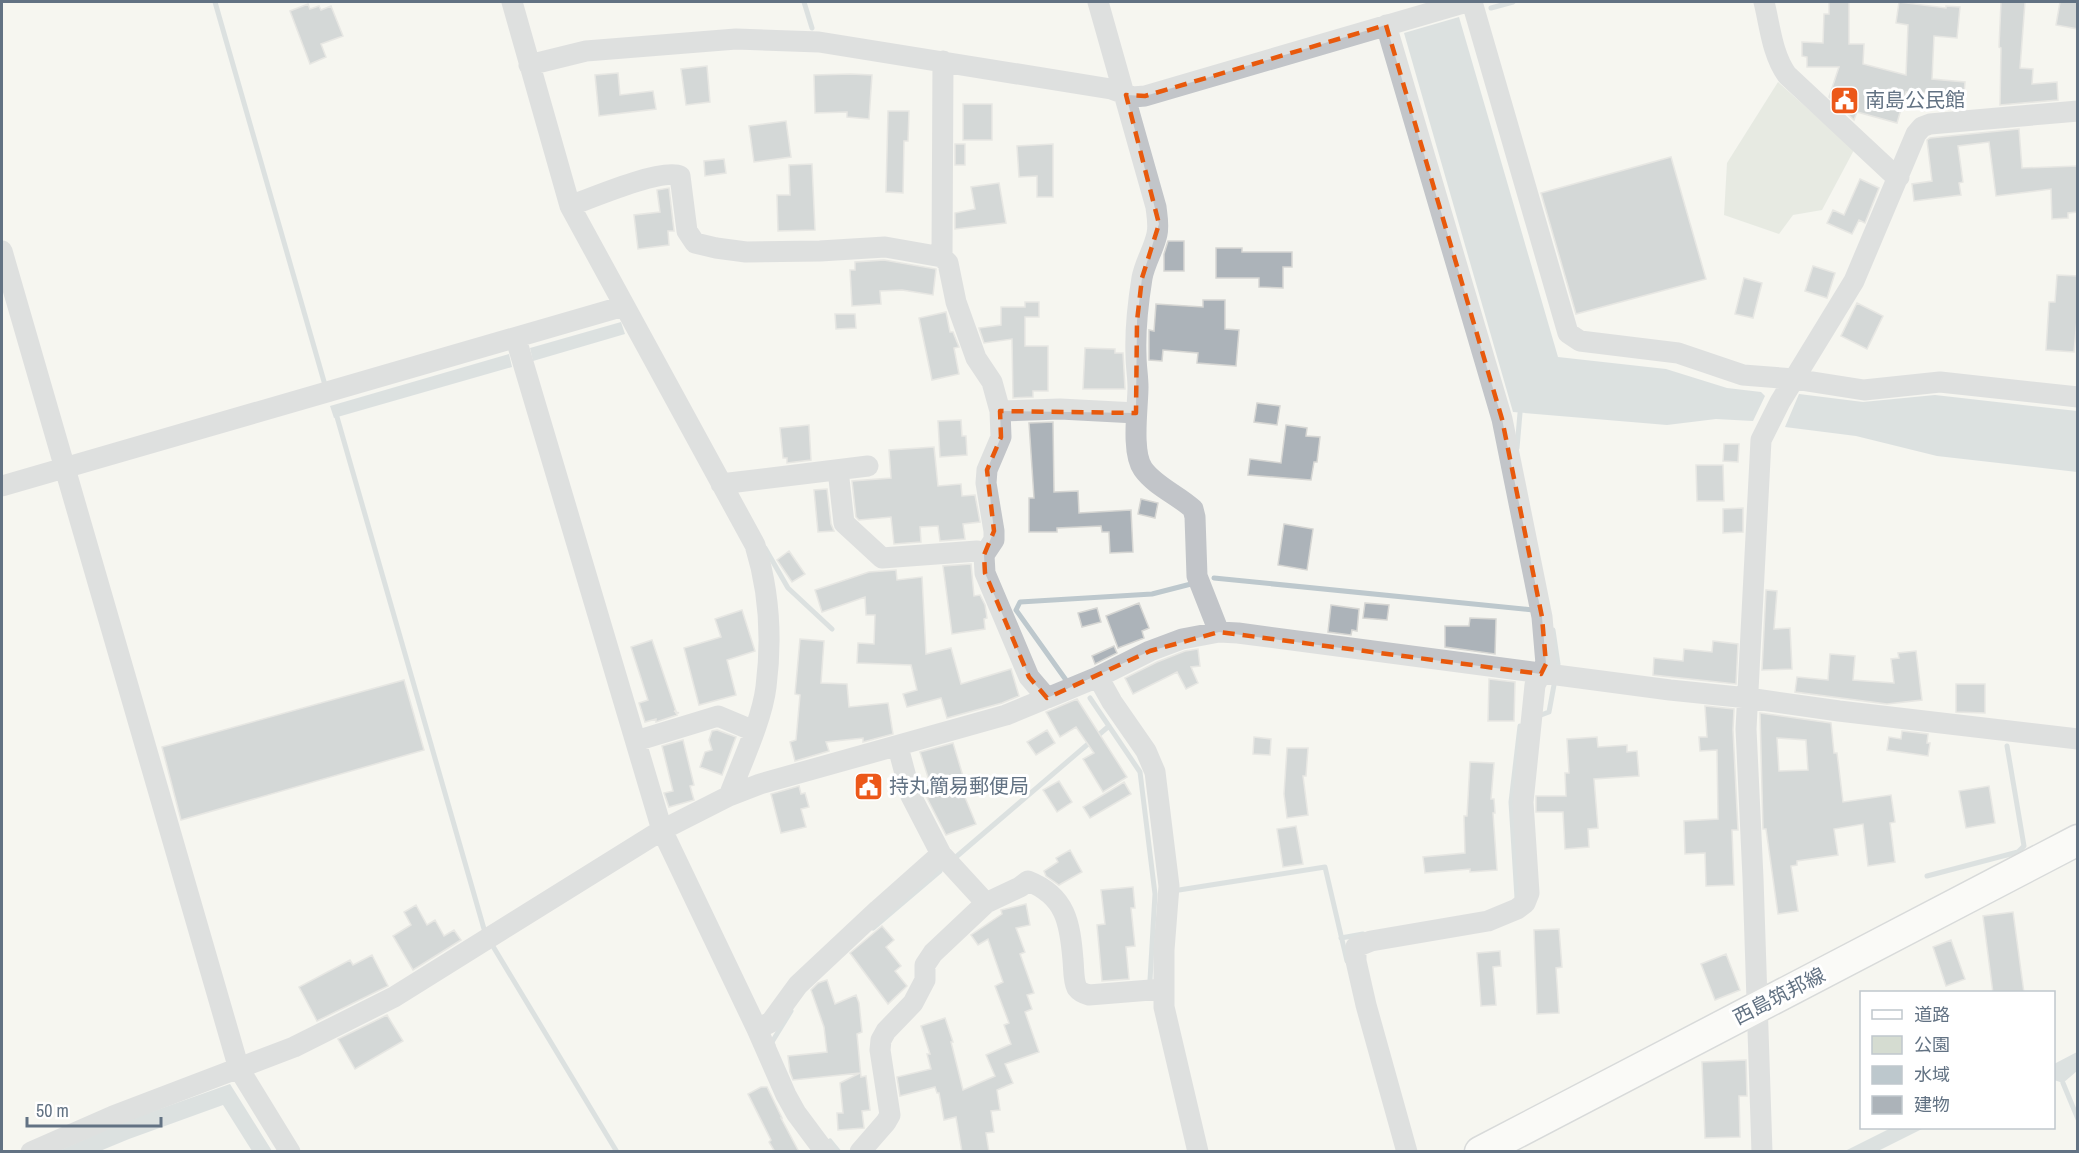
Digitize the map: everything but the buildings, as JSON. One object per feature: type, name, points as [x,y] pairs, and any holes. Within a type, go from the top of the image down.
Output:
[{"type":"main road","name":"西島筑邦線","points":[[1480,1152],[2078,840]]},
{"type":"street","points":[[512,2],[570,206],[755,545],[768,614],[766,688],[754,731],[729,796]]},
{"type":"street","points":[[1098,2],[1126,95],[1156,207],[1158,224],[1157,236],[1142,278],[1138,310],[1136,357],[1138,458],[1143,469],[1193,509],[1197,576],[1219,632]]},
{"type":"street","points":[[529,65],[586,51],[736,39],[819,42],[1111,89],[1133,97],[1145,96],[1467,2]]},
{"type":"street","points":[[1472,2],[1568,333],[1580,341],[1678,353],[1743,375],[1794,379],[1864,390],[1940,382],[2078,397]]},
{"type":"street","points":[[1764,2],[1775,50],[1780,65],[1787,75],[1899,177]]},
{"type":"street","points":[[1386,25],[1502,419],[1542,617],[1546,664],[1535,685],[1523,802],[1529,893],[1525,903],[1517,909],[1488,921],[1371,941],[1356,947],[1356,961],[1366,1005],[1407,1152]]},
{"type":"street","points":[[942,257],[943,61]]},
{"type":"street","points":[[1762,1152],[1746,729],[1761,440],[1777,408],[1854,281],[1916,134],[1922,127],[1930,124],[2078,111]]},
{"type":"street","points":[[570,206],[646,179],[673,173],[680,176],[687,231],[695,243],[746,252],[885,247],[942,257],[948,263],[956,302],[976,358],[992,382],[1000,411],[1001,437],[987,470],[986,483],[994,540],[984,555],[985,573],[1029,677],[1047,698]]},
{"type":"street","points":[[2,250],[238,1069],[290,1152]]},
{"type":"street","points":[[2,486],[624,306]]},
{"type":"street","points":[[516,339],[662,830],[796,1113],[825,1152]]},
{"type":"street","points":[[1000,411],[1060,409],[1136,413]]},
{"type":"street","points":[[721,484],[868,466]]},
{"type":"street","points":[[838,470],[844,523],[882,558],[977,551],[984,555]]},
{"type":"street","points":[[31,1152],[113,1116],[294,1047],[394,997],[662,830],[729,796],[760,784],[1006,715],[1182,639],[1219,632],[1541,674],[2078,739]]},
{"type":"street","points":[[1098,677],[1112,702],[1146,751],[1155,771],[1169,886],[1164,1007],[1198,1152]]},
{"type":"street","points":[[636,741],[718,716],[754,731]]},
{"type":"street","points":[[898,747],[911,796],[941,854],[986,903]]},
{"type":"street","points":[[757,1029],[771,1022],[798,985],[878,909],[941,854]]},
{"type":"street","points":[[860,1152],[890,1115],[880,1050],[881,1040],[913,1003],[925,980],[925,964],[933,953],[986,903],[1020,887],[1028,880],[1054,898],[1065,912],[1071,930],[1074,980],[1081,992],[1089,995],[1163,989]]},
{"type":"highlighted area","points":[[1386,25],[1502,419],[1542,617],[1546,664],[1541,674],[1219,632],[1150,651],[1047,698],[1029,677],[985,573],[984,555],[994,531],[987,470],[1001,437],[1000,411],[1136,413],[1137,321],[1142,278],[1159,224],[1126,95],[1145,96]]},
{"type":"green space","points":[[1778,82],[1854,150],[1822,210],[1793,215],[1779,234],[1724,215],[1727,163]]},
{"type":"water","points":[[1459,17],[1558,357],[1666,369],[1727,388],[1761,392],[1765,396],[1753,421],[1716,419],[1667,425],[1513,412],[1404,33]]},
{"type":"water","points":[[621,322],[625,334],[533,361],[530,348]]},
{"type":"water","points":[[509,354],[512,367],[334,418],[330,406]]},
{"type":"water","points":[[1799,394],[1863,402],[1935,395],[2077,411],[2077,472],[1937,456],[1856,436],[1785,427]]},
{"type":"water","points":[[2077,1052],[2077,1071],[2063,1083],[2055,1080],[2055,1063]]},
{"type":"water","points":[[230,1084],[272,1151],[252,1151],[223,1105],[100,1151],[56,1152],[123,1122]]},
{"type":"water","points":[[1889,1129],[1922,1129],[1878,1151],[1845,1151]]},
{"type":"waterway","points":[[215,2],[325,385]]},
{"type":"waterway","points":[[804,2],[812,28]]},
{"type":"waterway","points":[[1491,8],[1513,2]]},
{"type":"waterway","points":[[1517,448],[1520,413]]},
{"type":"waterway","points":[[337,417],[484,929]]},
{"type":"waterway","points":[[765,548],[788,588],[832,629]]},
{"type":"waterway","points":[[1214,578],[1533,610]]},
{"type":"waterway","points":[[1066,680],[1016,610],[1020,602],[1152,594],[1191,584]]},
{"type":"waterway","points":[[1553,630],[1558,664]]},
{"type":"waterway","points":[[1541,715],[1549,712],[1554,685]]},
{"type":"waterway","points":[[1090,698],[1140,772],[1155,894],[1150,980]]},
{"type":"waterway","points":[[956,857],[1109,726]]},
{"type":"waterway","points":[[1517,898],[1511,802],[1520,726]]},
{"type":"waterway","points":[[1927,876],[2018,852],[2024,846],[2007,746]]},
{"type":"waterway","points":[[1179,890],[1325,867],[1347,961]]},
{"type":"waterway","points":[[873,928],[940,871]]},
{"type":"waterway","points":[[1341,938],[1363,934]]},
{"type":"waterway","points":[[494,948],[617,1152]]},
{"type":"waterway","points":[[773,1045],[772,1042],[791,1011]]},
{"type":"waterway","points":[[2063,1083],[2078,1119]]},
{"type":"waterway","points":[[830,1141],[839,1152]]},
{"type":"place","name":"南島公民館","points":[[1844,100]]},
{"type":"place","name":"持丸簡易郵便局","points":[[868,786]]}]
